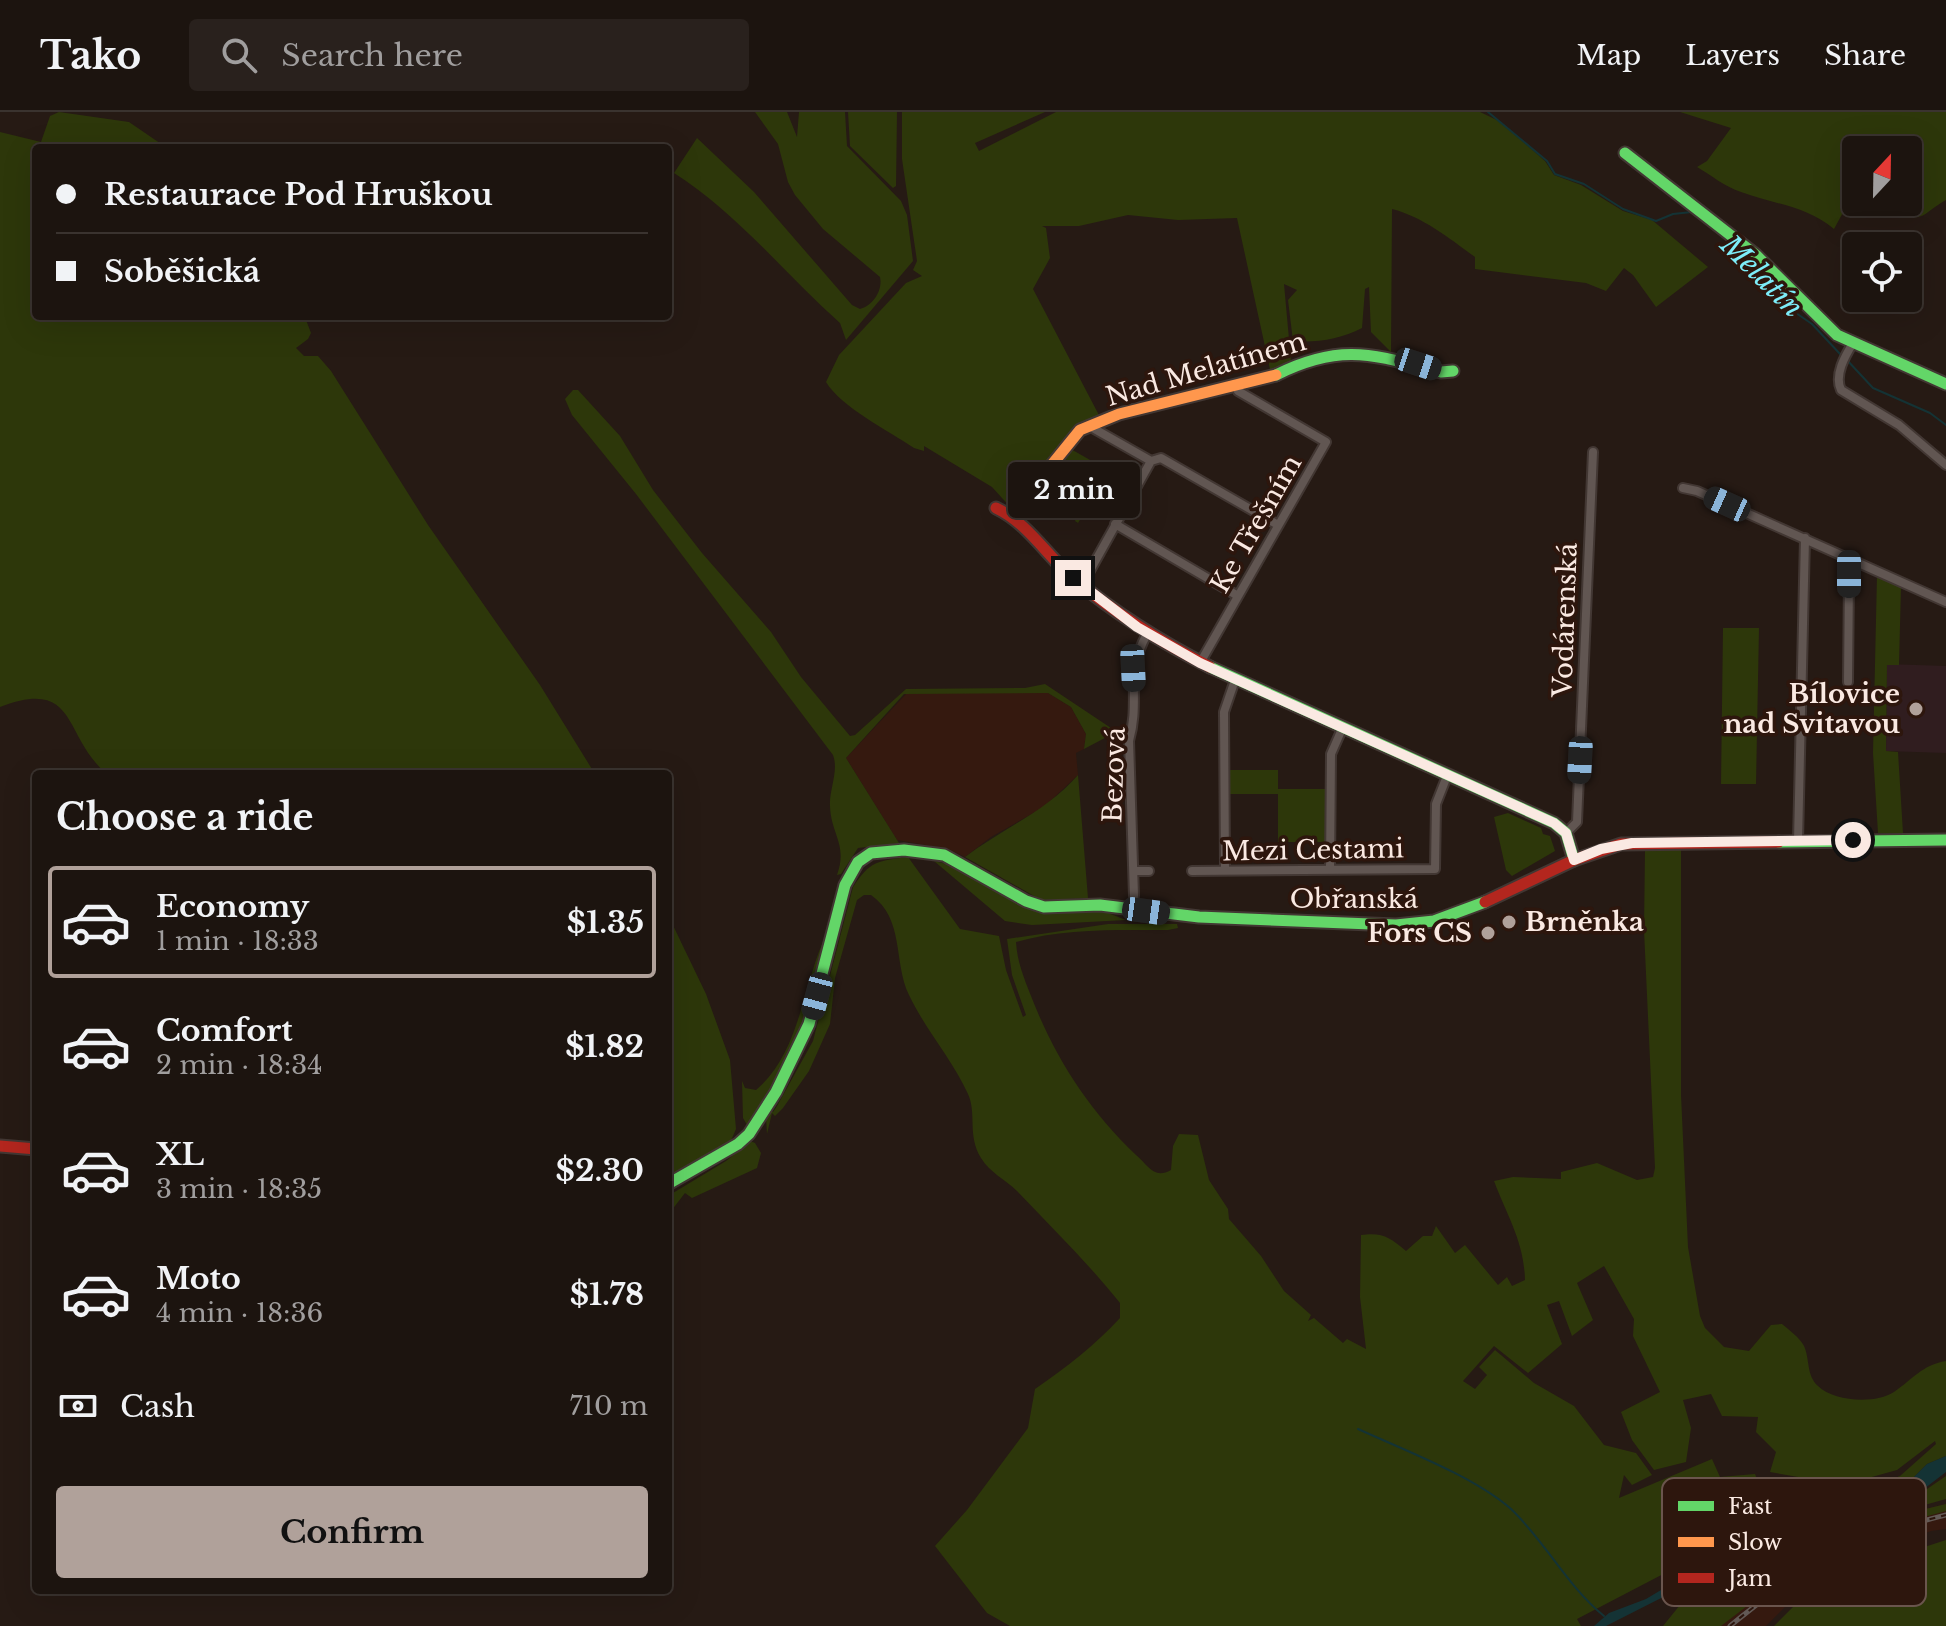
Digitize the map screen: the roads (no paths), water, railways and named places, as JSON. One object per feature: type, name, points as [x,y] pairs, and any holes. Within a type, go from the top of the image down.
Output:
[{"type":"street","points":[[1625,153],[1756,255],[1837,335],[1946,384]]},
{"type":"street","points":[[1853,343],[1838,378],[1841,390],[1899,425],[1946,465]]},
{"type":"street","name":"Nad Melatínem","points":[[1011,515],[1080,430],[1119,414],[1272,377],[1304,360],[1366,353],[1441,372],[1453,371]]},
{"type":"street","points":[[1248,397],[1253,387]]},
{"type":"street","name":"Ke Třešním","points":[[1200,663],[1326,442],[1238,391]]},
{"type":"street","points":[[1091,427],[1151,461]]},
{"type":"street","name":"Vodárenská","points":[[1566,833],[1577,822],[1593,452]]},
{"type":"street","points":[[1082,585],[1151,461],[1161,458],[1278,525]]},
{"type":"street","points":[[1683,488],[1697,491],[1946,602]]},
{"type":"street","points":[[996,508],[1011,515],[1082,585],[1147,634],[1235,680],[1554,823],[1566,833],[1574,860]]},
{"type":"street","points":[[1115,524],[1238,596]]},
{"type":"street","points":[[1798,841],[1805,538]]},
{"type":"street","points":[[1848,682],[1849,574],[1853,560]]},
{"type":"street","name":"Bezová","points":[[1134,896],[1129,741],[1135,717],[1133,668],[1147,634]]},
{"type":"street","points":[[1225,870],[1224,712],[1235,680]]},
{"type":"street","points":[[1330,870],[1331,754],[1342,729]]},
{"type":"street","name":"Mezi Cestami","points":[[1192,871],[1435,869],[1436,804],[1447,776]]},
{"type":"street","name":"Obřanská","points":[[672,1182],[729,1152],[749,1134],[776,1092],[802,1042],[850,876],[858,862],[871,853],[904,850],[951,857],[1026,901],[1044,907],[1100,905],[1213,918],[1387,925],[1424,923],[1461,913],[1574,860],[1601,849],[1632,843],[1946,840]]},
{"type":"street","points":[[1135,871],[1149,871]]},
{"type":"street","points":[[0,1146],[32,1149]]},
{"type":"water","points":[[1946,1456],[1946,1472],[1926,1487],[1926,1478],[1913,1478],[1927,1464]]},
{"type":"water","points":[[1662,1589],[1662,1598],[1606,1626],[1594,1626],[1609,1613]]},
{"type":"waterway","name":"Melatín","points":[[1488,112],[1547,161],[1555,174],[1584,184],[1623,209],[1656,221],[1673,214],[1692,212]]},
{"type":"waterway","name":"Melatín","points":[[1719,233],[1745,254],[1780,302],[1812,324],[1841,355]]},
{"type":"waterway","name":"Melatín","points":[[1846,359],[1873,388],[1930,413],[1946,425]]},
{"type":"waterway","points":[[1358,1429],[1438,1464],[1511,1509],[1579,1591],[1604,1616]]},
{"type":"railway","points":[[1926,1520],[1946,1515]]},
{"type":"railway","points":[[1730,1626],[1755,1606]]},
{"type":"place","name":"Bílovice nad Svitavou","points":[[1916,709]]},
{"type":"place","name":"Brněnka","points":[[1509,922]]},
{"type":"place","name":"Fors CS","points":[[1488,933]]}]
